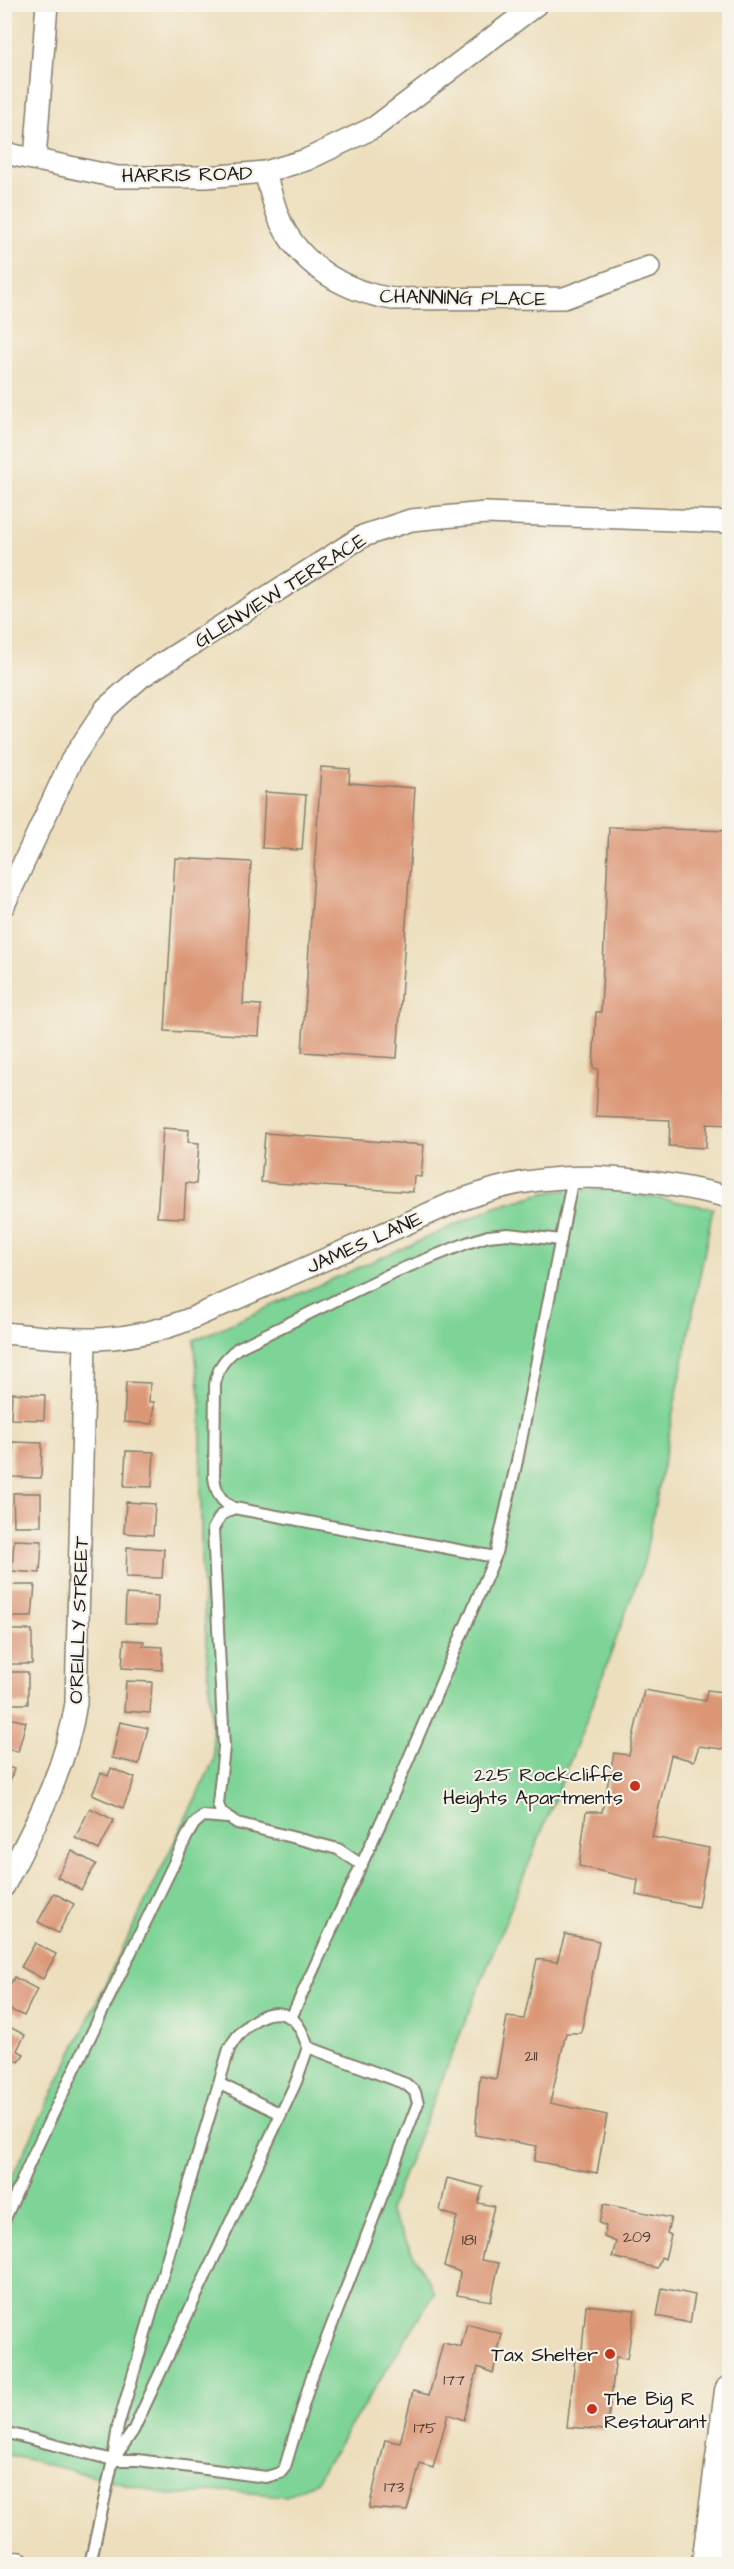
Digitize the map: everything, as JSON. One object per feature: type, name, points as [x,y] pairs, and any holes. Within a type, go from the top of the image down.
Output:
[{"type":"street","points":[[35,159],[47,4]]},
{"type":"street","name":"HARRIS ROAD","points":[[6,159],[35,159],[117,177],[206,177],[265,172],[306,160],[375,127],[537,4]]},
{"type":"street","name":"CHANNING PLACE","points":[[265,172],[282,224],[307,258],[342,284],[374,296],[393,299],[564,298],[649,267]]},
{"type":"street","name":"GLENVIEW TERRACE","points":[[4,905],[71,761],[106,708],[141,677],[363,536],[411,520],[486,513],[729,522]]},
{"type":"street","name":"JAMES LANE","points":[[4,1333],[85,1340],[118,1339],[156,1332],[455,1202],[499,1188],[573,1177],[610,1177],[729,1197]]},
{"type":"street","name":"O'REILLY STREET","points":[[4,1886],[55,1784],[69,1742],[76,1703],[85,1340]]},
{"type":"street","points":[[707,2565],[729,2391]]},
{"type":"lane","points":[[291,2018],[362,1864],[495,1557],[517,1461],[573,1177]]},
{"type":"lane","points":[[495,1557],[226,1505],[215,1489],[215,1384],[218,1370],[225,1358],[238,1348],[392,1273],[488,1236],[508,1234],[561,1240]]},
{"type":"lane","points":[[234,1508],[221,1515],[213,1529],[224,1747],[218,1796],[221,1812],[237,1822],[338,1849],[362,1864]]},
{"type":"lane","points":[[4,2221],[34,2153],[187,1836],[194,1824],[203,1816],[228,1818]]},
{"type":"lane","points":[[90,2565],[113,2460],[118,2426],[229,2049],[236,2036],[248,2024],[262,2017],[277,2015],[291,2018],[302,2031],[308,2047],[296,2082],[134,2431],[113,2460]]},
{"type":"lane","points":[[4,2432],[113,2460],[138,2460],[266,2477],[280,2473],[285,2467],[311,2379],[418,2103],[415,2092],[406,2084],[308,2047]]},
{"type":"lane","points":[[220,2084],[280,2114]]},
{"type":"green space","points":[[567,1190],[611,1190],[713,1208],[644,1562],[589,1714],[389,2211],[435,2293],[315,2482],[286,2496],[226,2491],[170,2495],[5,2454],[5,2191],[214,1760],[201,1563],[201,1406],[194,1340],[496,1207],[543,1193]]},
{"type":"building","points":[[321,767],[350,769],[349,783],[415,788],[397,1058],[302,1052]]},
{"type":"building","points":[[265,792],[306,795],[302,850],[262,848]]},
{"type":"building","points":[[609,827],[730,831],[730,1125],[707,1124],[706,1148],[669,1146],[670,1120],[596,1117],[598,1069],[593,1068],[596,1012],[601,1012]]},
{"type":"building","points":[[175,858],[251,862],[243,1004],[261,1005],[259,1036],[165,1031]]},
{"type":"building","points":[[163,1128],[189,1130],[188,1142],[199,1143],[196,1184],[186,1183],[184,1218],[157,1217]]},
{"type":"building","points":[[265,1133],[424,1145],[421,1177],[414,1176],[413,1192],[261,1182]]},
{"type":"building","points":[[126,1382],[150,1383],[149,1402],[154,1402],[153,1424],[124,1422]]},
{"type":"building","points":[[12,1393],[45,1395],[44,1420],[11,1419]]},
{"type":"building","points":[[13,1442],[42,1443],[41,1478],[12,1477]]},
{"type":"building","points":[[126,1451],[154,1452],[152,1487],[124,1486]]},
{"type":"building","points":[[13,1493],[41,1493],[41,1526],[14,1526]]},
{"type":"building","points":[[126,1502],[155,1504],[153,1535],[124,1533]]},
{"type":"building","points":[[14,1540],[42,1541],[40,1573],[12,1571]]},
{"type":"building","points":[[127,1547],[164,1549],[162,1578],[126,1577]]},
{"type":"building","points":[[10,1585],[35,1585],[32,1617],[10,1617]]},
{"type":"building","points":[[126,1594],[158,1596],[157,1624],[125,1623]]},
{"type":"building","points":[[6,1630],[32,1630],[32,1664],[6,1664]]},
{"type":"building","points":[[124,1640],[144,1641],[143,1646],[163,1647],[162,1670],[122,1668]]},
{"type":"building","points":[[4,1672],[28,1672],[28,1704],[7,1704],[7,1699],[4,1699]]},
{"type":"building","points":[[126,1681],[152,1682],[150,1713],[124,1711]]},
{"type":"building","name":"225 Rockcliffe Heights Apartments","points":[[644,1690],[705,1701],[707,1690],[730,1693],[730,1750],[699,1746],[694,1761],[671,1755],[652,1837],[709,1848],[698,1907],[636,1895],[638,1880],[579,1866],[586,1812],[602,1812],[614,1753],[629,1755]]},
{"type":"building","points":[[4,1717],[26,1722],[18,1752],[4,1748]]},
{"type":"building","points":[[120,1722],[148,1728],[139,1764],[112,1758]]},
{"type":"building","points":[[4,1766],[14,1769],[5,1795],[4,1795]]},
{"type":"building","points":[[111,1768],[135,1778],[123,1808],[92,1795],[101,1773],[108,1776]]},
{"type":"building","points":[[90,1808],[114,1820],[99,1850],[75,1838]]},
{"type":"building","points":[[72,1851],[96,1864],[81,1890],[57,1877]]},
{"type":"building","points":[[54,1893],[74,1904],[58,1933],[38,1922]]},
{"type":"building","points":[[565,1934],[599,1941],[581,2033],[566,2033],[550,2103],[607,2115],[597,2173],[534,2161],[537,2146],[475,2135],[480,2076],[496,2079],[507,2017],[524,2019],[537,1959],[557,1962]]},
{"type":"building","points":[[35,1943],[56,1954],[43,1979],[21,1967]]},
{"type":"building","points":[[14,1977],[37,1989],[24,2016],[4,2007],[4,1997]]},
{"type":"building","points":[[4,2024],[25,2035],[17,2050],[24,2054],[19,2062],[10,2057],[7,2063],[4,2062]]},
{"type":"building","points":[[447,2178],[483,2187],[478,2203],[494,2206],[481,2260],[499,2263],[491,2301],[457,2295],[460,2272],[444,2266],[457,2217],[440,2211]]},
{"type":"building","points":[[604,2204],[671,2218],[667,2233],[671,2235],[665,2259],[661,2257],[657,2268],[612,2257],[616,2242],[604,2237],[606,2226],[599,2223]]},
{"type":"building","points":[[662,2288],[695,2295],[690,2323],[657,2316]]},
{"type":"building","points":[[586,2305],[635,2310],[627,2359],[616,2357],[607,2430],[567,2427],[576,2351],[582,2350]]},
{"type":"building","points":[[467,2324],[502,2334],[493,2373],[478,2367],[464,2420],[448,2414],[433,2468],[420,2464],[407,2511],[369,2508],[385,2440],[400,2443],[413,2391],[429,2395],[443,2343],[461,2347]]},
{"type":"place","name":"225 Rockcliffe Heights Apartments","points":[[635,1786]]},
{"type":"place","name":"Tax Shelter","points":[[610,2354]]},
{"type":"place","name":"The Big R Restaurant","points":[[592,2409]]}]
